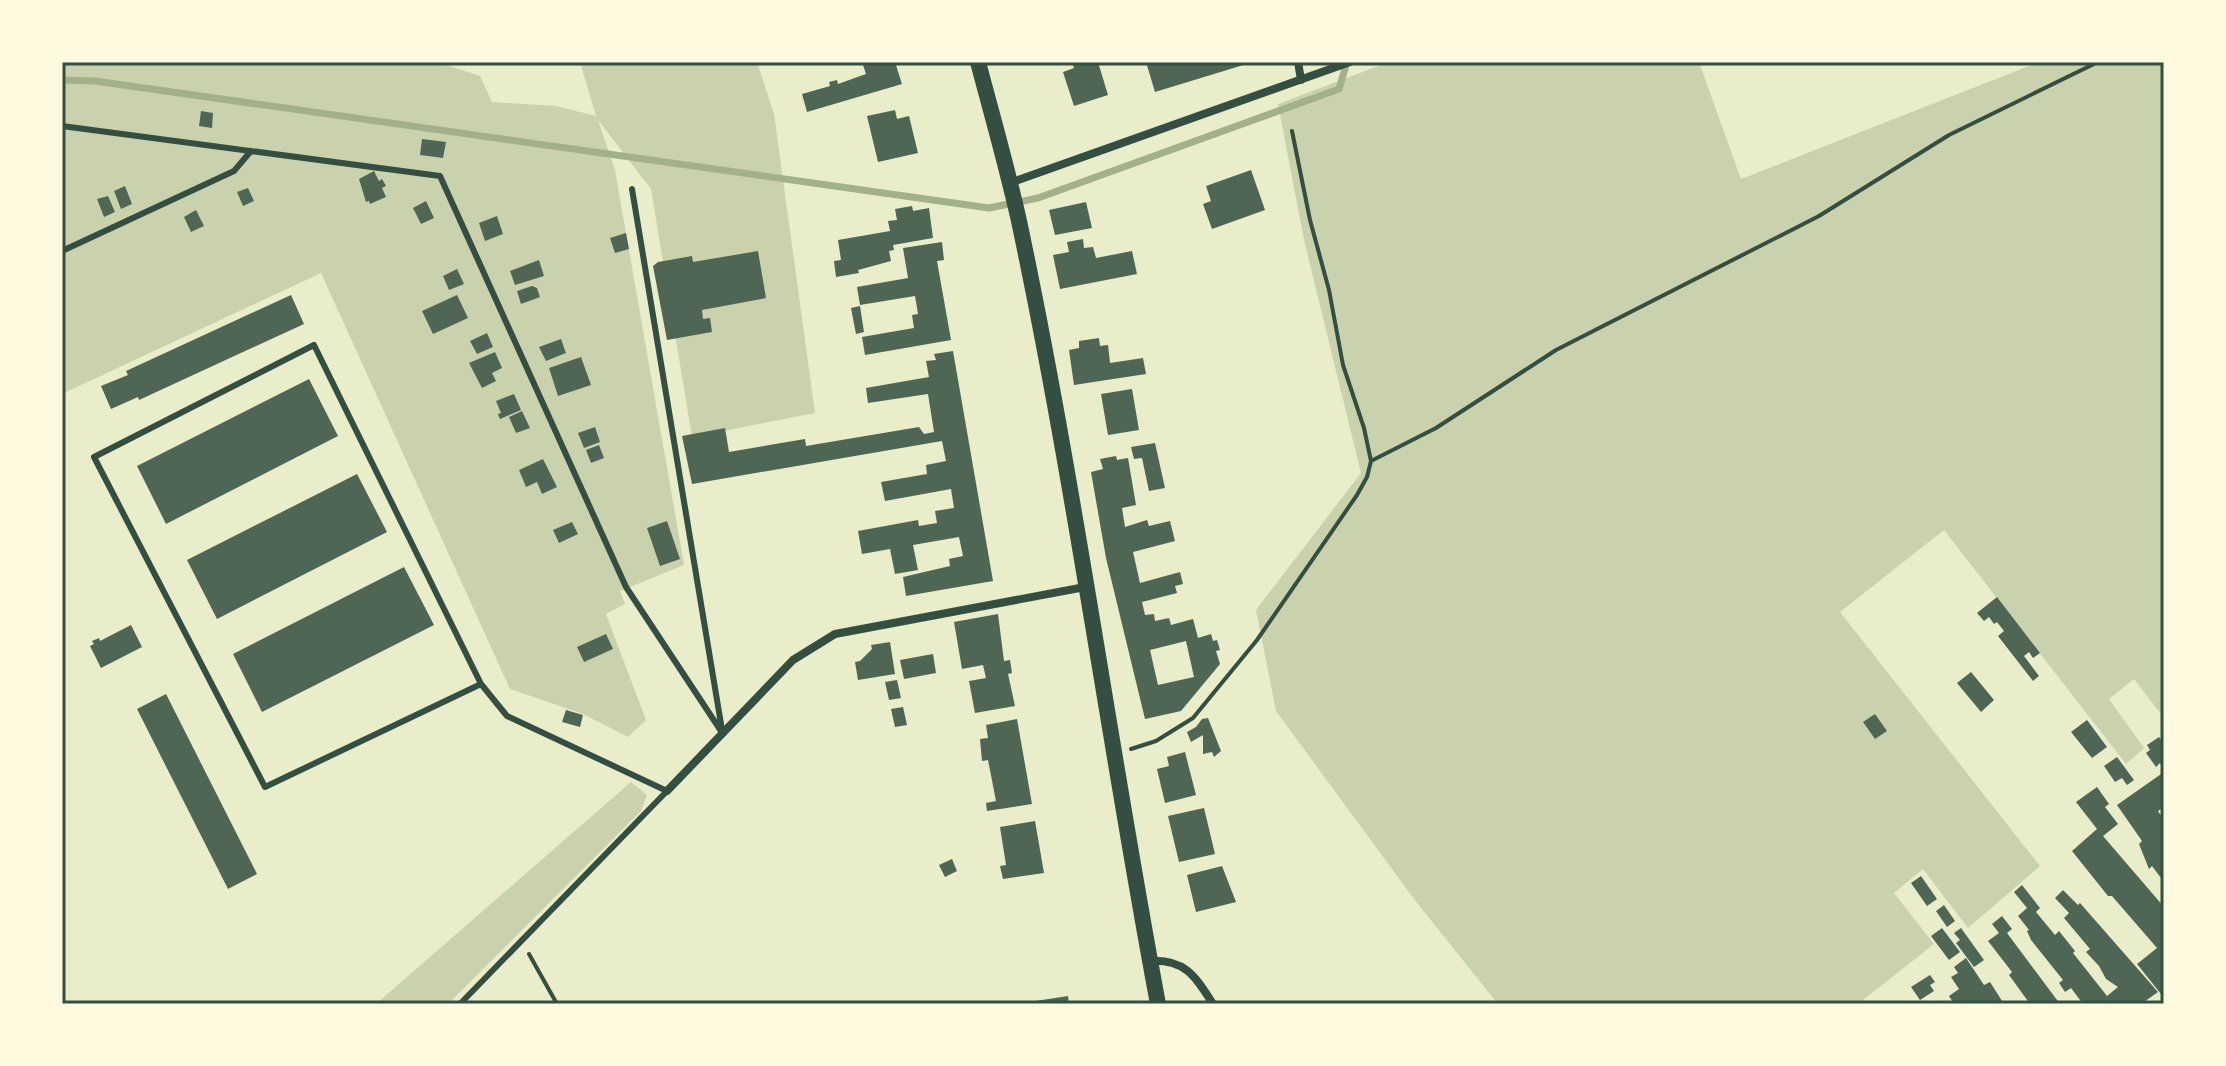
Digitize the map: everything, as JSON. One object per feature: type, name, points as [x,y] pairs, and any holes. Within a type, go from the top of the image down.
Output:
[{"type":"main road","points":[[978,62],[1018,219],[1158,1004]]},
{"type":"street","points":[[1298,62],[1301,80]]},
{"type":"street","points":[[1012,191],[1350,62]]},
{"type":"street","points":[[667,791],[793,660],[835,634],[1085,587]]},
{"type":"street","points":[[1150,961],[1167,960],[1179,964],[1189,972],[1213,1004]]},
{"type":"lane","points":[[62,126],[440,176],[626,587],[723,734]]},
{"type":"lane","points":[[62,251],[234,171],[251,151]]},
{"type":"lane","points":[[632,189],[723,734]]},
{"type":"lane","points":[[460,1004],[667,791],[507,716],[481,684],[314,345],[94,457],[265,787],[481,684]]},
{"type":"path","points":[[1371,461],[1436,428],[1556,350],[1819,216],[1949,135],[2098,62]]},
{"type":"path","points":[[1113,754],[1156,741],[1193,718],[1257,640],[1367,477],[1371,461],[1364,428],[1343,365],[1292,131]]},
{"type":"path","points":[[521,941],[557,1004]]},
{"type":"green space","points":[[62,62],[437,62],[480,76],[492,102],[556,106],[596,116],[580,62],[757,62],[774,114],[815,413],[692,437],[651,189],[598,120],[615,170],[684,565],[620,591],[625,604],[606,614],[646,720],[628,737],[583,714],[510,689],[321,273],[62,394]]},
{"type":"green space","points":[[1389,62],[1699,62],[1741,179],[2039,62],[2164,62],[2164,718],[2134,679],[2109,699],[2144,748],[2126,764],[1944,530],[1840,612],[2040,866],[1968,928],[1923,869],[1894,893],[1934,944],[1858,1004],[1498,1004],[1414,899],[1276,711],[1256,610],[1361,473],[1304,240],[1278,104]]},
{"type":"green space","points":[[631,782],[647,795],[641,811],[448,1004],[376,1004]]},
{"type":"building","points":[[862,62],[895,62],[902,84],[807,112],[802,94],[830,86],[829,82],[837,80],[838,84],[866,74]]},
{"type":"building","points":[[1072,62],[1098,62],[1108,95],[1074,106],[1063,72],[1074,68]]},
{"type":"building","points":[[1146,62],[1250,62],[1250,63],[1155,92]]},
{"type":"building","points":[[895,110],[897,119],[909,116],[918,153],[878,162],[867,116]]},
{"type":"building","points":[[201,111],[213,113],[212,128],[199,126]]},
{"type":"building","points":[[422,139],[446,142],[443,158],[420,155]]},
{"type":"building","points":[[1251,170],[1265,210],[1212,229],[1203,204],[1211,201],[1206,186]]},
{"type":"building","points":[[374,171],[386,186],[382,188],[386,197],[370,204],[366,202],[359,179]]},
{"type":"building","points":[[125,186],[132,204],[121,209],[114,191]]},
{"type":"building","points":[[248,188],[254,201],[243,206],[237,192]]},
{"type":"building","points":[[108,196],[115,212],[104,217],[97,199]]},
{"type":"building","points":[[426,201],[434,218],[421,224],[413,208]]},
{"type":"building","points":[[1086,202],[1092,228],[1055,235],[1049,210]]},
{"type":"building","points":[[912,206],[913,211],[929,208],[933,238],[893,245],[894,250],[889,251],[891,261],[858,270],[859,273],[836,277],[834,261],[841,260],[838,240],[890,231],[888,221],[897,220],[895,209]]},
{"type":"building","points":[[196,210],[204,226],[191,232],[184,217]]},
{"type":"building","points":[[497,216],[503,234],[485,241],[479,223]]},
{"type":"building","points":[[626,233],[629,249],[615,253],[610,238]]},
{"type":"building","points":[[1083,239],[1084,248],[1093,247],[1096,258],[1132,251],[1137,274],[1060,289],[1053,255],[1069,252],[1067,242]]},
{"type":"building","points":[[942,242],[944,260],[937,261],[951,340],[865,355],[862,337],[914,328],[912,315],[918,314],[915,296],[860,305],[857,287],[908,278],[903,248]]},
{"type":"building","points":[[758,251],[766,298],[702,310],[703,319],[710,318],[712,332],[667,340],[653,266],[658,262],[692,256],[693,262]]},
{"type":"building","points":[[539,260],[544,276],[515,285],[510,271]]},
{"type":"building","points":[[457,269],[464,284],[449,290],[443,276]]},
{"type":"building","points":[[532,286],[537,288],[540,297],[521,304],[517,291]]},
{"type":"building","points":[[291,295],[304,324],[139,400],[138,397],[111,409],[101,386],[128,375],[126,371]]},
{"type":"building","points":[[457,295],[468,318],[433,334],[422,311]]},
{"type":"building","points":[[860,306],[864,332],[856,334],[851,308]]},
{"type":"building","points":[[487,333],[493,347],[477,354],[470,341]]},
{"type":"building","points":[[1099,338],[1100,346],[1108,345],[1110,363],[1143,358],[1146,374],[1074,385],[1069,350],[1079,348],[1079,341]]},
{"type":"building","points":[[561,339],[566,353],[546,361],[539,347]]},
{"type":"building","points":[[953,351],[993,581],[906,596],[903,577],[950,566],[949,559],[963,556],[959,537],[913,545],[918,570],[895,574],[890,549],[862,554],[858,531],[918,520],[919,526],[937,523],[935,511],[954,508],[951,489],[885,501],[881,482],[927,474],[926,465],[946,461],[942,441],[692,484],[682,436],[725,428],[729,452],[805,439],[806,446],[919,427],[924,434],[934,432],[928,394],[868,403],[866,388],[929,377],[926,361],[936,360],[934,354]]},
{"type":"building","points":[[495,352],[502,368],[492,373],[496,381],[482,388],[469,363]]},
{"type":"building","points":[[581,357],[591,385],[558,396],[549,368]]},
{"type":"building","points":[[309,379],[338,436],[166,524],[137,466]]},
{"type":"building","points":[[1132,389],[1139,430],[1108,435],[1101,394]]},
{"type":"building","points":[[514,394],[521,410],[500,419],[496,401]]},
{"type":"building","points":[[522,411],[530,428],[516,433],[509,417]]},
{"type":"building","points":[[595,427],[600,442],[584,448],[578,433]]},
{"type":"building","points":[[1155,443],[1165,488],[1149,491],[1142,458],[1134,459],[1131,447]]},
{"type":"building","points":[[599,445],[604,458],[591,463],[586,450]]},
{"type":"building","points":[[1116,456],[1117,460],[1128,458],[1136,505],[1122,508],[1125,527],[1147,520],[1149,526],[1170,521],[1175,541],[1133,552],[1140,583],[1180,572],[1183,584],[1175,586],[1177,593],[1142,602],[1145,615],[1154,614],[1155,621],[1169,618],[1171,625],[1193,619],[1198,638],[1211,634],[1213,641],[1217,640],[1220,664],[1181,711],[1145,719],[1106,558],[1091,472],[1103,469],[1100,459]],"holes":[[[1186,641],[1194,677],[1158,685],[1150,650]]]},
{"type":"building","points":[[543,459],[557,487],[542,494],[537,482],[526,487],[519,470]]},
{"type":"building","points":[[357,474],[387,532],[217,619],[187,560]]},
{"type":"building","points":[[667,521],[680,559],[660,566],[647,528]]},
{"type":"building","points":[[572,522],[578,534],[559,543],[553,530]]},
{"type":"building","points":[[404,567],[434,625],[262,712],[233,654]]},
{"type":"building","points":[[1997,597],[2040,653],[2033,658],[2029,652],[2024,656],[2039,676],[2033,681],[1998,636],[2004,631],[1997,622],[1994,624],[1989,617],[1984,621],[1977,613]]},
{"type":"building","points":[[998,614],[1004,661],[1010,660],[1012,673],[1008,674],[1015,706],[975,713],[969,681],[986,678],[983,665],[962,669],[954,622]]},
{"type":"building","points":[[131,625],[142,647],[101,668],[90,646],[94,644],[92,641],[99,638],[100,641]]},
{"type":"building","points":[[606,634],[613,649],[584,662],[577,647]]},
{"type":"building","points":[[890,642],[895,674],[858,680],[855,662],[872,649],[871,645]]},
{"type":"building","points":[[933,654],[936,673],[904,679],[900,660]]},
{"type":"building","points":[[1971,672],[1994,700],[1981,712],[1957,683]]},
{"type":"building","points":[[897,680],[901,698],[889,700],[885,682]]},
{"type":"building","points":[[166,694],[257,874],[228,889],[137,709]]},
{"type":"building","points":[[903,707],[907,725],[895,727],[891,709]]},
{"type":"building","points":[[566,710],[583,715],[580,727],[562,722]]},
{"type":"building","points":[[1875,714],[1887,731],[1875,739],[1863,722]]},
{"type":"building","points":[[1208,718],[1221,751],[1214,757],[1212,752],[1203,754],[1203,735],[1191,742],[1187,732],[1202,719]]},
{"type":"building","points":[[1017,719],[1032,804],[987,811],[986,803],[996,801],[988,760],[982,761],[980,739],[988,738],[986,725]]},
{"type":"building","points":[[2087,720],[2107,747],[2092,758],[2071,732]]},
{"type":"building","points":[[2159,737],[2164,740],[2164,768],[2160,763],[2156,767],[2146,753],[2150,750],[2147,745]]},
{"type":"building","points":[[1185,752],[1196,795],[1165,803],[1157,769],[1169,766],[1167,757]]},
{"type":"building","points":[[2117,757],[2134,780],[2127,785],[2122,778],[2115,782],[2104,766]]},
{"type":"building","points":[[2164,772],[2164,807],[2158,811],[2164,820],[2164,882],[2152,866],[2149,869],[2139,844],[2142,841],[2117,805]]},
{"type":"building","points":[[2097,787],[2109,804],[2105,807],[2118,824],[2103,836],[2164,907],[2164,992],[2161,994],[2137,964],[2157,948],[2112,896],[2108,896],[2072,851],[2097,829],[2076,802]]},
{"type":"building","points":[[1204,808],[1215,854],[1179,862],[1168,816]]},
{"type":"building","points":[[1035,821],[1044,873],[1003,879],[1000,866],[1006,865],[1000,827]]},
{"type":"building","points":[[952,859],[957,871],[945,877],[939,865]]},
{"type":"building","points":[[1222,866],[1236,902],[1196,912],[1187,875]]},
{"type":"building","points":[[1921,876],[1937,899],[1927,906],[1911,883]]},
{"type":"building","points":[[2022,885],[2040,908],[2036,912],[2055,935],[2059,931],[2107,996],[2118,987],[2106,979],[2086,952],[2090,949],[2064,918],[2069,913],[2055,898],[2063,890],[2078,905],[2080,903],[2158,992],[2141,1004],[2083,1004],[2071,988],[2065,992],[2059,983],[2063,980],[2031,940],[2029,930],[2018,916],[2027,908],[2014,892]]},
{"type":"building","points":[[1944,905],[1955,921],[1947,927],[1936,911]]},
{"type":"building","points":[[2002,916],[2012,929],[2007,933],[2060,1004],[2030,1004],[2009,975],[2012,972],[1988,941],[1999,933],[1992,924]]},
{"type":"building","points":[[1942,928],[1960,952],[1949,960],[1931,936]]},
{"type":"building","points":[[1961,928],[1984,960],[1974,967],[1956,943],[1960,940],[1954,933]]},
{"type":"building","points":[[1966,958],[1984,985],[1990,982],[2004,1004],[1954,1004],[1949,996],[1959,989],[1951,977],[1958,973],[1954,967]]},
{"type":"building","points":[[1930,975],[1935,982],[1930,985],[1934,991],[1920,1000],[1911,987]]},
{"type":"building","points":[[1068,996],[1069,1004],[1029,1004],[1029,1002]]},
{"type":"waterway","points":[[62,80],[95,81],[989,208],[1038,198],[1339,89],[1347,62]]}]
